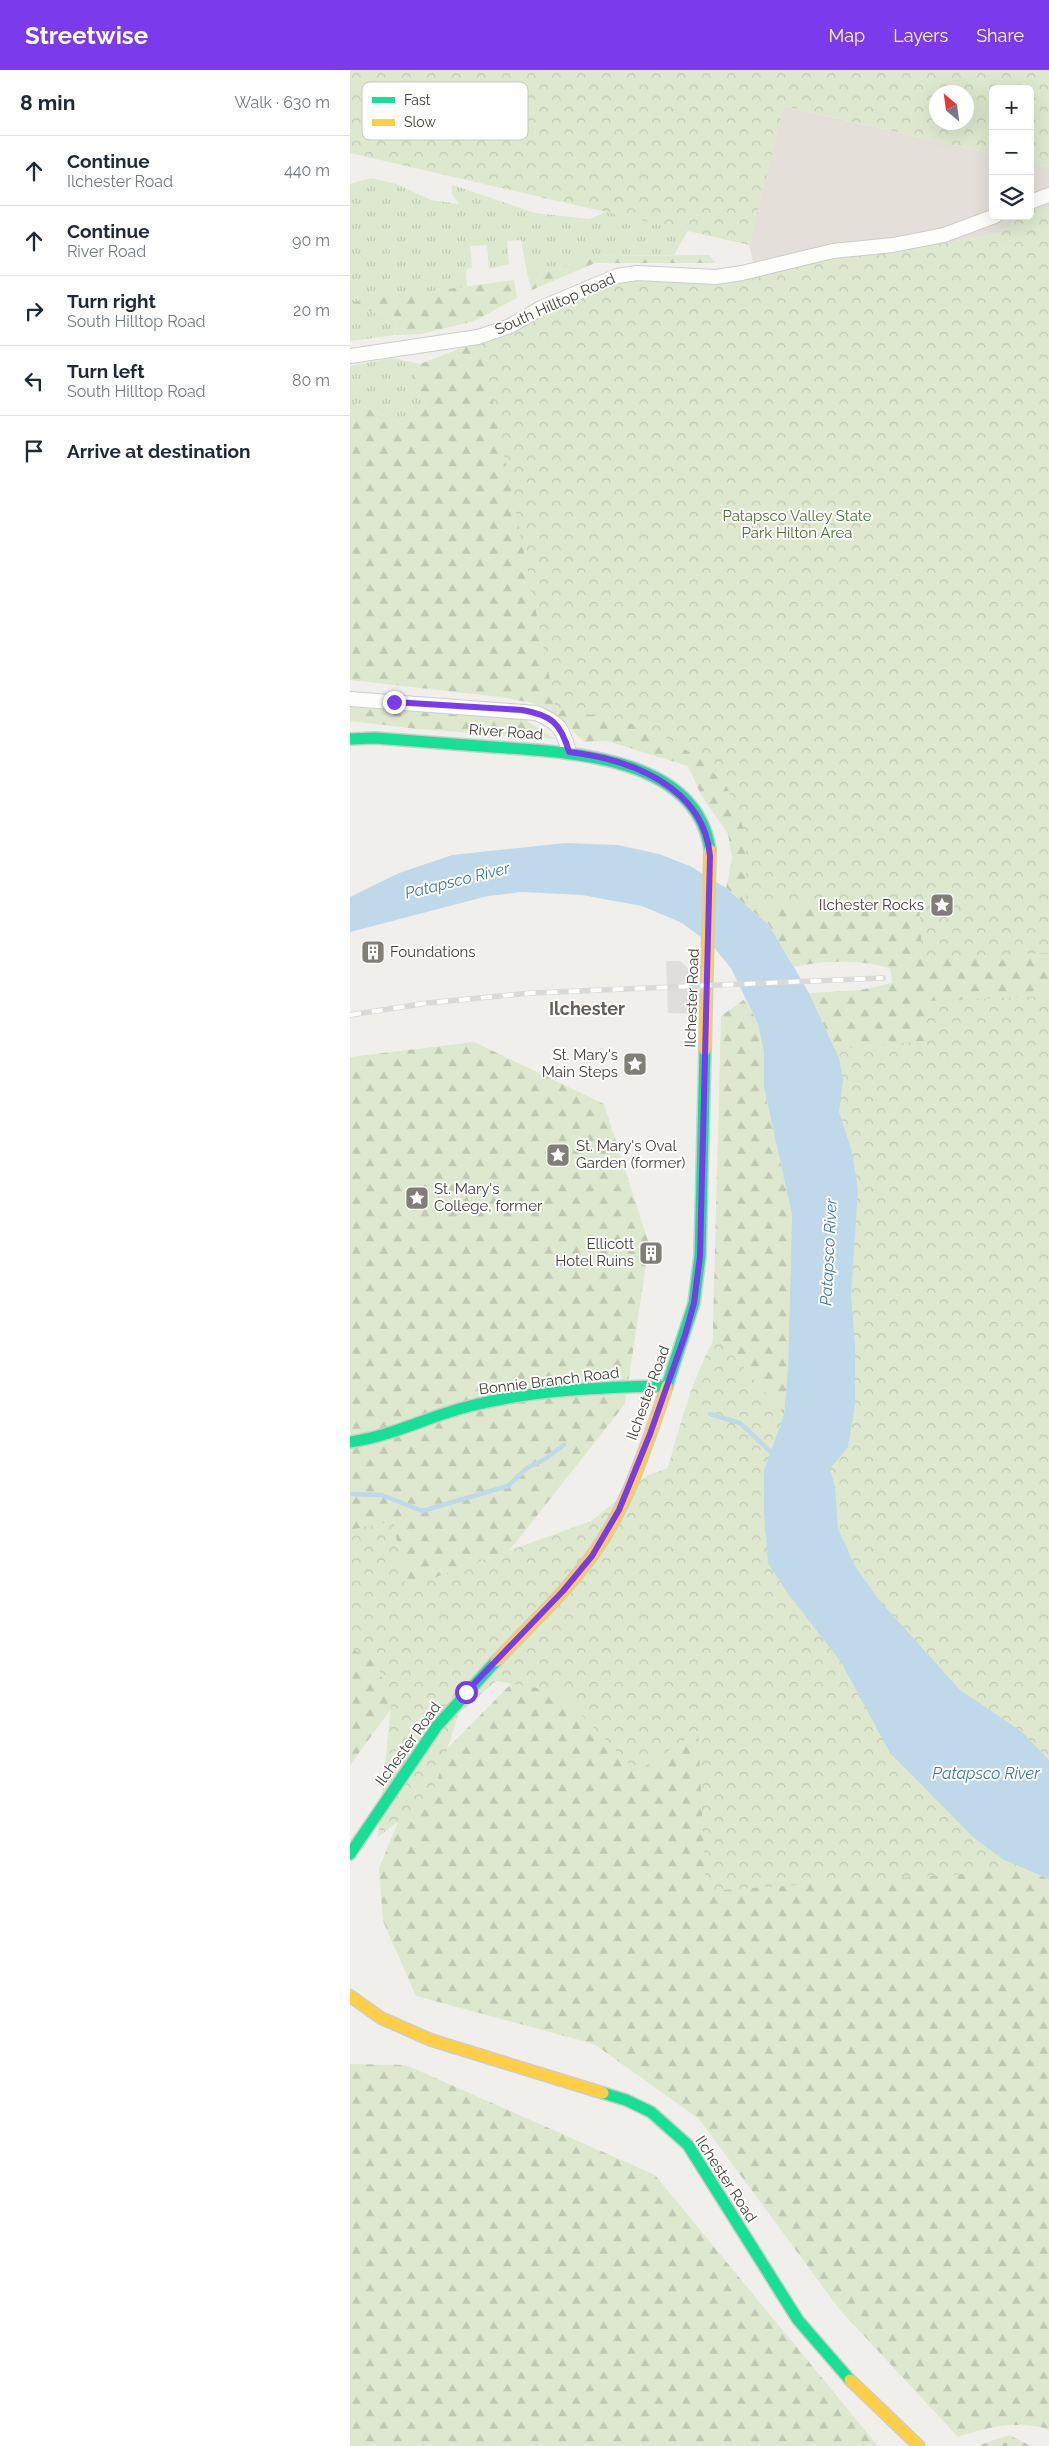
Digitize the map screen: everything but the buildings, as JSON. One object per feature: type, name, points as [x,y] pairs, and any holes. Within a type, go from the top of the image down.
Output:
[{"type":"street","points":[[1034,201],[1049,195]]},
{"type":"street","name":"South Hilltop Road","points":[[350,356],[478,337],[510,326],[541,308],[617,276],[637,273],[716,277],[833,251],[893,245],[944,235],[989,218]]},
{"type":"street","points":[[350,699],[536,713],[553,720],[560,728],[569,752]]},
{"type":"street","name":"River Road","points":[[350,739],[375,738],[569,752],[597,755],[624,763],[668,785],[684,798],[699,817],[709,846]]},
{"type":"street","name":"Ilchester Road","points":[[350,1854],[437,1726],[466,1692],[557,1598],[592,1556],[619,1510],[650,1434],[694,1303],[700,1256],[708,968],[709,846]]},
{"type":"street","name":"Bonnie Branch Road","points":[[350,1442],[378,1438],[469,1406],[509,1398],[620,1387],[666,1386]]},
{"type":"street","name":"Ilchester Road","points":[[350,1996],[381,2018],[431,2040],[626,2100],[651,2112],[668,2125],[688,2146],[774,2284],[810,2334],[845,2375],[919,2446]]},
{"type":"shaded area","points":[[783,106],[989,153],[989,220],[1017,220],[1002,233],[909,249],[845,254],[796,265],[753,262],[749,245]]},
{"type":"shaded area","points":[[1034,164],[1049,167],[1049,190],[1034,204]]},
{"type":"shaded area","points":[[666,961],[680,961],[697,976],[699,1014],[668,1013]]},
{"type":"green space","points":[[350,70],[1049,70],[1049,167],[1034,164],[1034,85],[989,85],[989,153],[784,106],[749,245],[350,153]]},
{"type":"green space","points":[[371,178],[396,184],[431,200],[459,204],[452,193],[453,185],[535,213],[589,219],[613,209],[752,217],[758,212],[751,242],[688,230],[674,255],[598,256],[528,277],[521,240],[507,241],[509,264],[489,269],[487,245],[470,246],[472,267],[466,270],[467,287],[353,302],[363,310],[400,317],[395,326],[396,335],[350,341],[350,184]]},
{"type":"green space","name":"Patapsco Valley State Park Hilton Area","points":[[1049,190],[1049,953],[922,958],[919,900],[746,906],[746,835],[727,787],[698,757],[660,735],[622,720],[556,709],[481,342],[618,281],[663,280],[845,254],[909,249],[1002,233],[1017,220],[1034,220],[1034,204]]},
{"type":"green space","name":"Patapsco Valley State Park Hilton Area","points":[[1049,237],[1049,1760],[839,1058],[809,993],[860,990],[892,983],[890,968],[867,963],[842,962],[794,967],[769,925],[726,888],[732,859],[728,834],[701,795],[688,766],[607,741],[584,742],[558,716],[533,703],[500,697],[350,680],[350,401],[403,424],[424,412],[427,402],[410,387],[420,364],[524,324]]},
{"type":"green space","points":[[709,255],[716,263],[595,263],[532,290],[528,277],[598,256]]},
{"type":"green space","points":[[514,280],[517,298],[474,321],[421,334],[396,335],[395,326],[400,317],[363,310],[352,302]]},
{"type":"green space","points":[[392,358],[420,364],[410,387],[427,402],[424,412],[403,424],[350,401],[350,366]]},
{"type":"green space","points":[[350,705],[522,718],[556,739],[417,729],[350,721]]},
{"type":"green space","points":[[713,946],[794,967],[835,1049],[925,1041],[926,1001],[1049,996],[1049,1877],[1037,1869],[706,1891],[698,1731],[637,1772],[559,1692],[496,1681],[459,1713],[432,1796],[378,1837],[391,1705],[376,1661],[350,1648],[350,1530],[393,1521],[406,1588],[591,1521],[648,1475],[668,1468],[694,1384],[716,1336],[784,1414],[788,1368],[792,1215],[764,1087],[764,1052],[758,1024],[731,968]]},
{"type":"green space","points":[[745,999],[758,1024],[764,1052],[764,1087],[792,1215],[788,1368],[784,1415],[1002,1858],[1049,1879],[1049,2429],[1014,2425],[981,2430],[958,2437],[840,2310],[699,2119],[594,2044],[416,1996],[383,1921],[379,1868],[415,1781],[624,1570],[712,1364],[721,1016]]},
{"type":"green space","points":[[474,1042],[604,1104],[649,1244],[625,1404],[480,1588],[350,1765],[350,1057]]},
{"type":"green space","points":[[350,2064],[406,2065],[655,2175],[878,2446],[350,2446]]},
{"type":"green space","points":[[1009,2435],[1031,2446],[977,2446]]},
{"type":"water","name":"Patapsco River","points":[[565,843],[618,845],[659,854],[690,866],[726,888],[769,925],[809,993],[839,1058],[843,1080],[839,1112],[852,1152],[858,1190],[851,1295],[855,1345],[855,1404],[848,1447],[830,1469],[835,1487],[838,1529],[855,1566],[879,1600],[960,1690],[1021,1731],[1049,1760],[1049,1879],[1002,1859],[972,1836],[890,1753],[841,1662],[786,1591],[768,1563],[764,1512],[764,1470],[784,1415],[788,1368],[792,1215],[764,1087],[764,1052],[758,1024],[731,968],[713,946],[682,923],[642,906],[582,895],[522,892],[488,896],[350,932],[350,897],[399,873],[452,855]]},
{"type":"waterway","points":[[710,1414],[740,1423],[774,1455]]},
{"type":"waterway","points":[[350,1494],[382,1495],[422,1511],[508,1486],[527,1468],[545,1459],[564,1445]]},
{"type":"railway","points":[[350,1015],[427,1003],[532,993],[883,978]]},
{"type":"traffic: fast","points":[[350,739],[375,738],[555,752],[590,757],[624,765],[655,777],[681,795],[700,819],[710,850]]},
{"type":"traffic: fast","points":[[667,1386],[694,1303],[700,1256],[705,1050]]},
{"type":"traffic: fast","points":[[350,1442],[396,1431],[470,1406],[518,1396],[618,1387],[667,1386]]},
{"type":"traffic: fast","points":[[350,1854],[437,1726],[496,1661]]},
{"type":"traffic: fast","points":[[603,2093],[626,2100],[651,2112],[688,2145],[798,2320],[850,2380]]},
{"type":"traffic: slow","points":[[705,1050],[710,850]]},
{"type":"traffic: slow","points":[[496,1661],[569,1584],[604,1538],[626,1496],[667,1386]]},
{"type":"traffic: slow","points":[[350,1996],[381,2018],[431,2040],[603,2093]]},
{"type":"traffic: slow","points":[[850,2380],[919,2446]]},
{"type":"place","name":"Ilchester Rocks","points":[[942,905]]},
{"type":"place","name":"Foundations","points":[[373,952]]},
{"type":"place","name":"St. Mary's Main Steps","points":[[635,1064]]},
{"type":"place","name":"St. Mary's Oval Garden (former)","points":[[558,1155]]},
{"type":"place","name":"St. Mary's College, former","points":[[417,1198]]},
{"type":"place","name":"Ellicott Hotel Ruins","points":[[651,1253]]},
{"type":"district","name":"Ilchester","points":[[587,1009]]},
{"type":"route","points":[[394,702],[522,710],[553,720],[566,738],[569,752],[597,755],[624,763],[668,785],[684,798],[699,817],[706,833],[710,856],[700,1256],[694,1303],[685,1335],[650,1434],[619,1510],[592,1556],[528,1630],[466,1692]]}]
